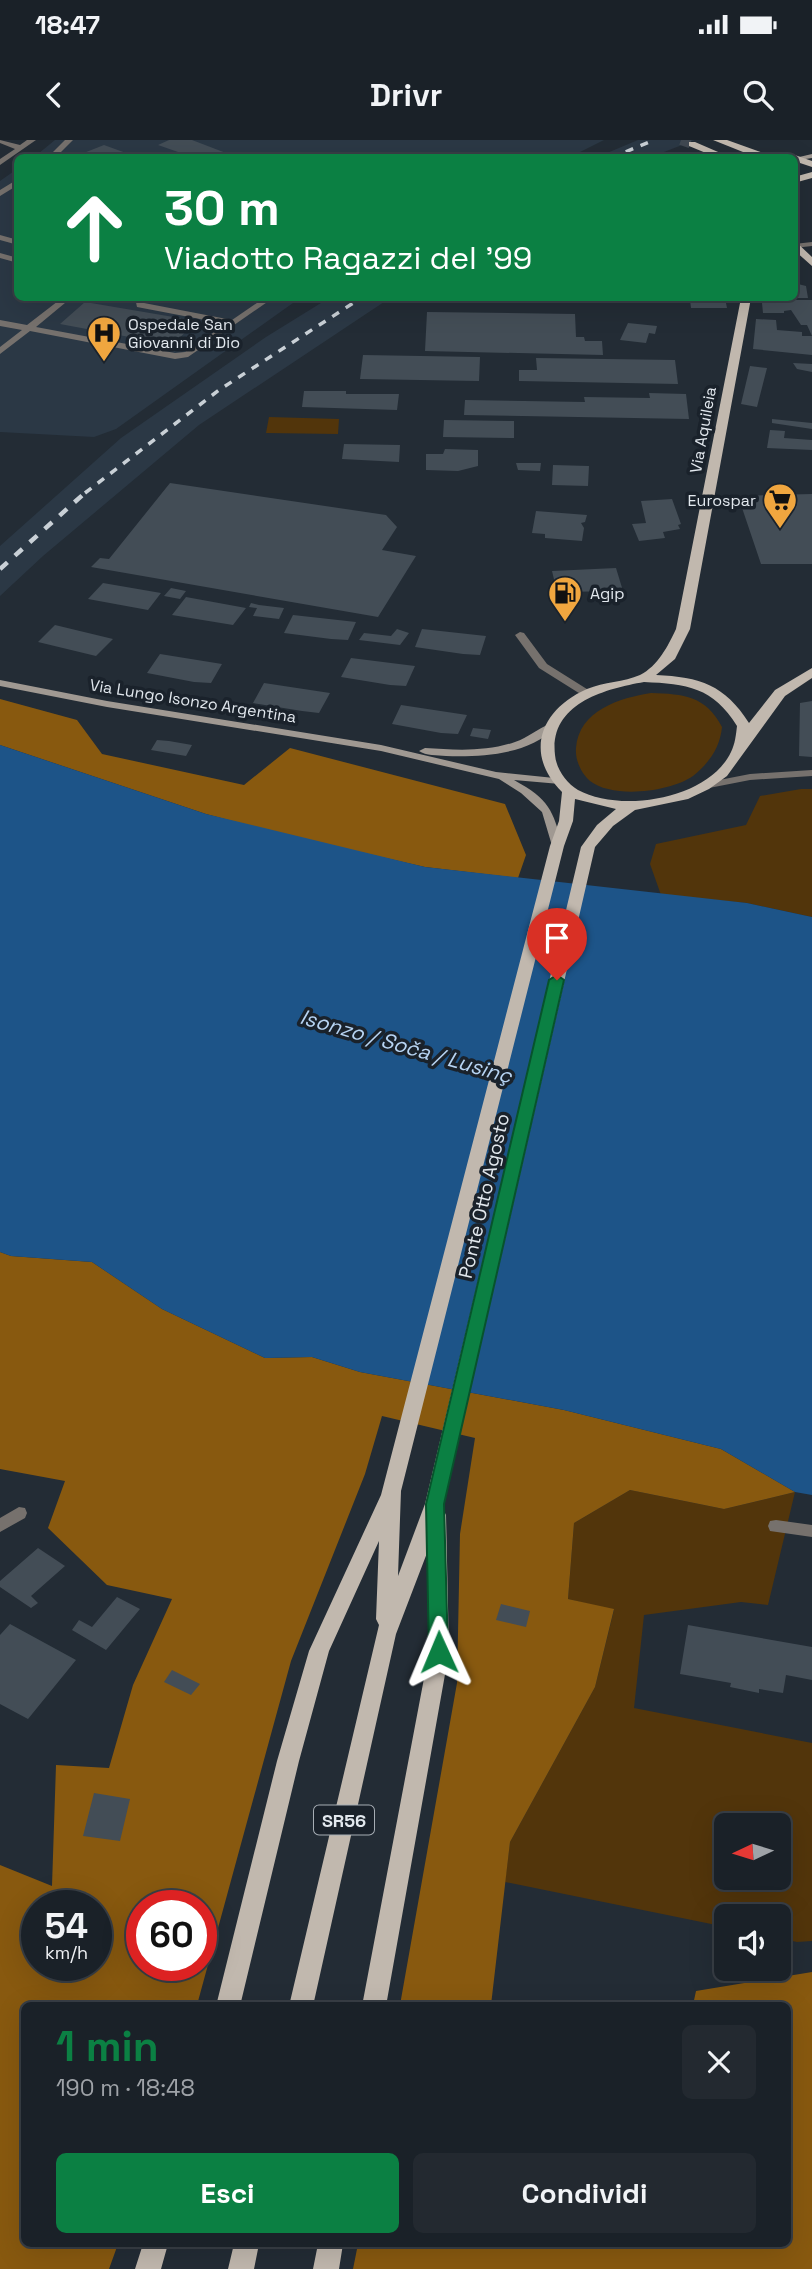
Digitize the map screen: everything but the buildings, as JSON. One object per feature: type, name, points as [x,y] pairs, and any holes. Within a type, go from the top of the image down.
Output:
[{"type":"main road","points":[[718,140],[757,154]]},
{"type":"main road","points":[[692,144],[718,154]]},
{"type":"main road","points":[[799,158],[812,156]]},
{"type":"main road","points":[[799,158],[812,164]]},
{"type":"main road","points":[[798,247],[812,263]]},
{"type":"main road","name":"Via Aquileia","points":[[644,678],[670,656],[683,629],[745,301]]},
{"type":"main road","points":[[742,742],[780,693],[812,673]]},
{"type":"main road","points":[[644,678],[681,679],[715,691],[733,706],[744,726],[737,756],[709,785],[689,795],[652,804],[594,802],[565,786],[550,766],[547,750],[550,727],[565,709],[586,693],[616,682],[644,678]]},
{"type":"main road","name":"Via Lungo Isonzo Argentina","points":[[0,683],[107,704],[381,748],[496,775],[565,786]]},
{"type":"main road","name":"Via Lungo Isonzo Argentina","points":[[381,748],[472,754],[520,746],[550,727]]},
{"type":"main road","points":[[496,775],[525,791],[547,811],[557,846]]},
{"type":"main road","name":"SR56","points":[[557,846],[566,821],[565,786]]},
{"type":"main road","name":"Ponte Otto Agosto","points":[[435,1504],[588,847],[595,834],[617,814],[635,804]]},
{"type":"main road","name":"Ponte Otto Agosto","points":[[391,1491],[557,846]]},
{"type":"main road","points":[[229,2002],[288,1761],[319,1651],[391,1491]]},
{"type":"main road","name":"SR56","points":[[386,1634],[391,1491]]},
{"type":"main road","points":[[375,2002],[439,1652],[435,1504]]},
{"type":"main road","name":"SR56","points":[[302,2002],[386,1634],[435,1504]]},
{"type":"main road","points":[[148,2269],[155,2247]]},
{"type":"main road","points":[[242,2269],[246,2247]]},
{"type":"main road","points":[[326,2269],[330,2247]]},
{"type":"street","points":[[0,163],[32,140]]},
{"type":"street","points":[[54,154],[69,140]]},
{"type":"street","points":[[0,141],[21,148]]},
{"type":"street","points":[[0,351],[63,301]]},
{"type":"street","points":[[139,301],[140,305],[234,323]]},
{"type":"street","points":[[0,323],[175,356],[188,354],[265,301]]},
{"type":"street","points":[[520,635],[543,666],[586,693]]},
{"type":"street","points":[[709,785],[750,777],[812,773]]},
{"type":"street","points":[[0,1526],[19,1513]]},
{"type":"street","points":[[776,1527],[812,1531]]},
{"type":"shaded area","points":[[55,140],[604,140],[576,154],[38,154]]},
{"type":"shaded area","points":[[638,140],[695,140],[659,154],[605,154]]},
{"type":"shaded area","name":"Ospedale San Giovanni di Dio","points":[[14,171],[14,301],[296,301],[116,429],[94,437],[0,432],[0,181]]},
{"type":"shaded area","points":[[324,301],[385,301],[199,425],[43,556],[0,596],[0,546],[121,438],[266,337]]},
{"type":"shaded area","points":[[269,417],[339,419],[338,434],[266,433]]},
{"type":"shaded area","points":[[651,693],[684,696],[709,709],[722,727],[713,754],[693,776],[670,786],[627,792],[600,787],[590,781],[576,757],[579,735],[585,724],[603,708],[627,698]]},
{"type":"shaded area","points":[[0,699],[77,720],[102,754],[244,785],[290,748],[505,804],[526,855],[518,878],[425,867],[206,814],[0,745]]},
{"type":"shaded area","points":[[812,789],[812,917],[747,903],[661,895],[650,864],[656,844],[746,825],[760,796]]},
{"type":"shaded area","points":[[0,1252],[11,1256],[92,1262],[162,1309],[265,1358],[312,1357],[360,1372],[564,1410],[721,1449],[795,1492],[724,1509],[630,1490],[574,1523],[568,1599],[614,1609],[595,1687],[510,1842],[491,2002],[401,2002],[457,1683],[460,1534],[475,1438],[382,1416],[365,1474],[291,1661],[217,1932],[217,1890],[126,1890],[126,1981],[204,1981],[198,2002],[21,2002],[21,2247],[117,2247],[109,2269],[0,2269],[0,1865],[52,1886],[56,1765],[109,1768],[133,1685],[172,1599],[107,1585],[48,1528],[65,1481],[0,1469]]},
{"type":"shaded area","points":[[630,1490],[724,1509],[795,1492],[768,1605],[741,1602],[644,1615],[634,1708],[812,1743],[812,1941],[791,1941],[791,1904],[714,1904],[714,1925],[505,1882],[510,1842],[595,1687],[614,1610],[568,1599],[574,1523]]},
{"type":"shaded area","points":[[812,1972],[812,2269],[353,2269],[357,2247],[791,2247],[791,2002],[694,2002],[696,1991],[757,1981],[791,1981],[791,1975]]},
{"type":"water","name":"Isonzo / Soča / Lusinç","points":[[0,745],[206,814],[425,867],[747,903],[812,917],[812,1495],[795,1492],[721,1449],[564,1410],[360,1372],[312,1357],[265,1358],[162,1309],[92,1262],[11,1256],[0,1252]]},
{"type":"tunnel","points":[[681,140],[692,144]]},
{"type":"railway","points":[[621,154],[654,140]]},
{"type":"railway","points":[[85,493],[219,390],[356,301]]},
{"type":"railway","points":[[0,569],[87,491]]},
{"type":"place","name":"Ospedale San Giovanni di Dio","points":[[104,363]]},
{"type":"place","name":"Eurospar","points":[[780,530]]},
{"type":"place","name":"Agip","points":[[565,623]]},
{"type":"route","points":[[439,1652],[435,1504],[557,980]]}]
